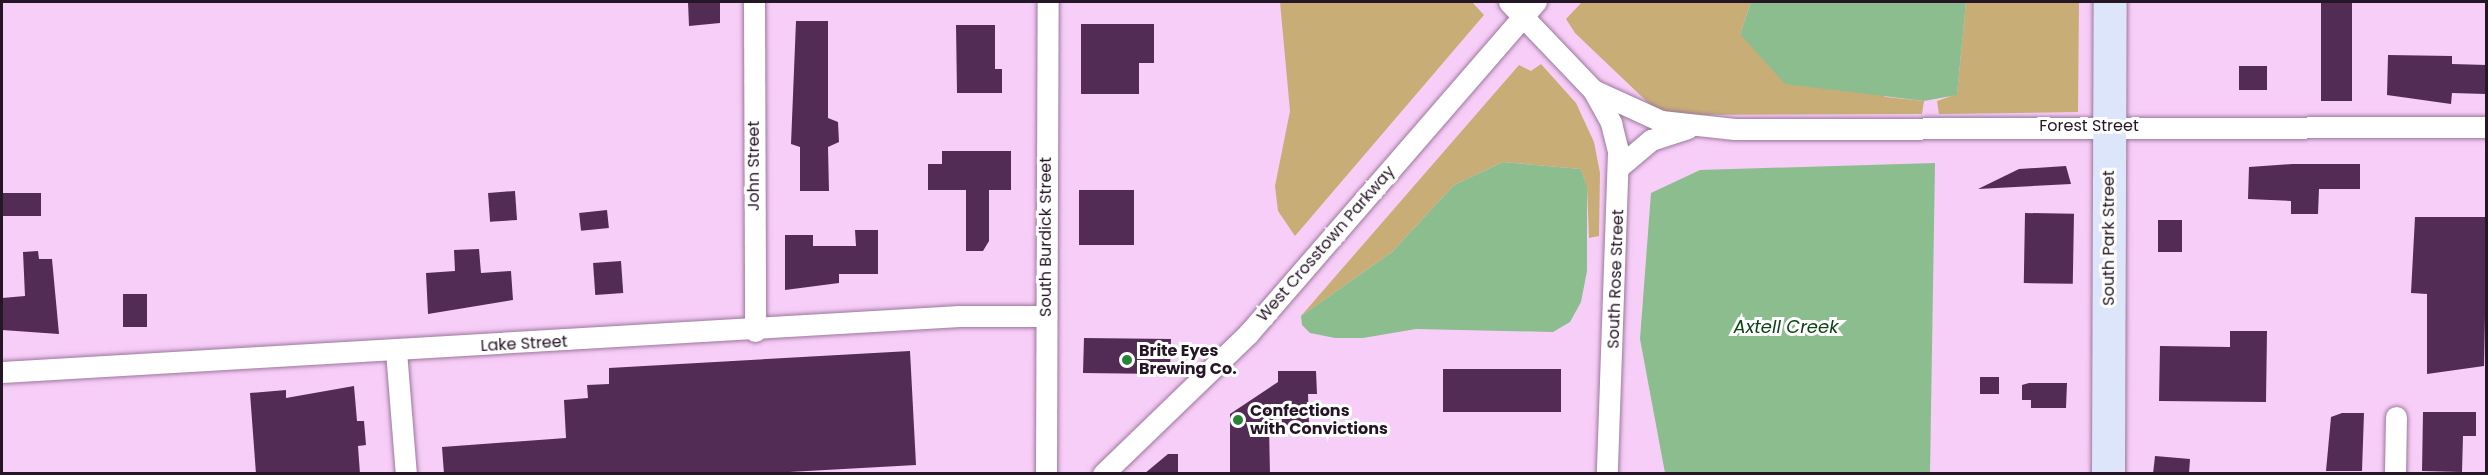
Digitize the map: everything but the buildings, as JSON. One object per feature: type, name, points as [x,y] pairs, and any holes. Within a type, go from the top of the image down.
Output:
[{"type":"main road","name":"South Park Street","points":[[2108,474],[2109,2]]},
{"type":"street","name":"John Street","points":[[754,2],[755,331]]},
{"type":"street","name":"South Burdick Street","points":[[1046,474],[1048,2]]},
{"type":"street","points":[[1523,6],[1593,90]]},
{"type":"street","name":"West Crosstown Parkway","points":[[1103,474],[1248,334],[1523,6]]},
{"type":"street","name":"Forest Street","points":[[1593,90],[1647,116],[1692,126],[2487,127]]},
{"type":"street","name":"South Rose Street","points":[[1593,90],[1611,123],[1619,167],[1607,474]]},
{"type":"street","name":"Forest Street","points":[[1619,167],[1651,140],[1692,126]]},
{"type":"street","name":"Lake Street","points":[[2,372],[1046,316]]},
{"type":"street","points":[[396,351],[406,474]]},
{"type":"street","points":[[2395,474],[2396,417]]},
{"type":"shaded area","points":[[1280,2],[1472,2],[1484,15],[1295,236],[1278,211],[1275,186],[1290,111]]},
{"type":"shaded area","points":[[1582,2],[1751,2],[1740,34],[1886,97],[1924,101],[1922,114],[1661,115],[1575,33],[1566,19]]},
{"type":"shaded area","points":[[1966,2],[2079,2],[2078,112],[1939,114],[1937,101],[1957,94]]},
{"type":"shaded area","points":[[1541,64],[1576,103],[1594,142],[1600,173],[1599,236],[1589,238],[1587,188],[1581,169],[1503,162],[1454,185],[1392,252],[1301,316],[1519,65],[1531,71]]},
{"type":"water","points":[[1751,2],[1966,2],[1957,95],[1924,101],[1785,84],[1740,34]]},
{"type":"water","points":[[1503,162],[1581,169],[1587,187],[1587,271],[1581,302],[1570,322],[1553,332],[1416,329],[1363,338],[1335,338],[1310,333],[1302,325],[1301,316],[1392,252],[1454,185]]},
{"type":"water","name":"Axtell Creek","points":[[1935,163],[1930,473],[1665,473],[1640,339],[1651,193],[1700,170]]},
{"type":"place","name":"Brite Eyes Brewing Co.","points":[[1127,360]]},
{"type":"place","name":"Confections with Convictions","points":[[1238,420]]}]
